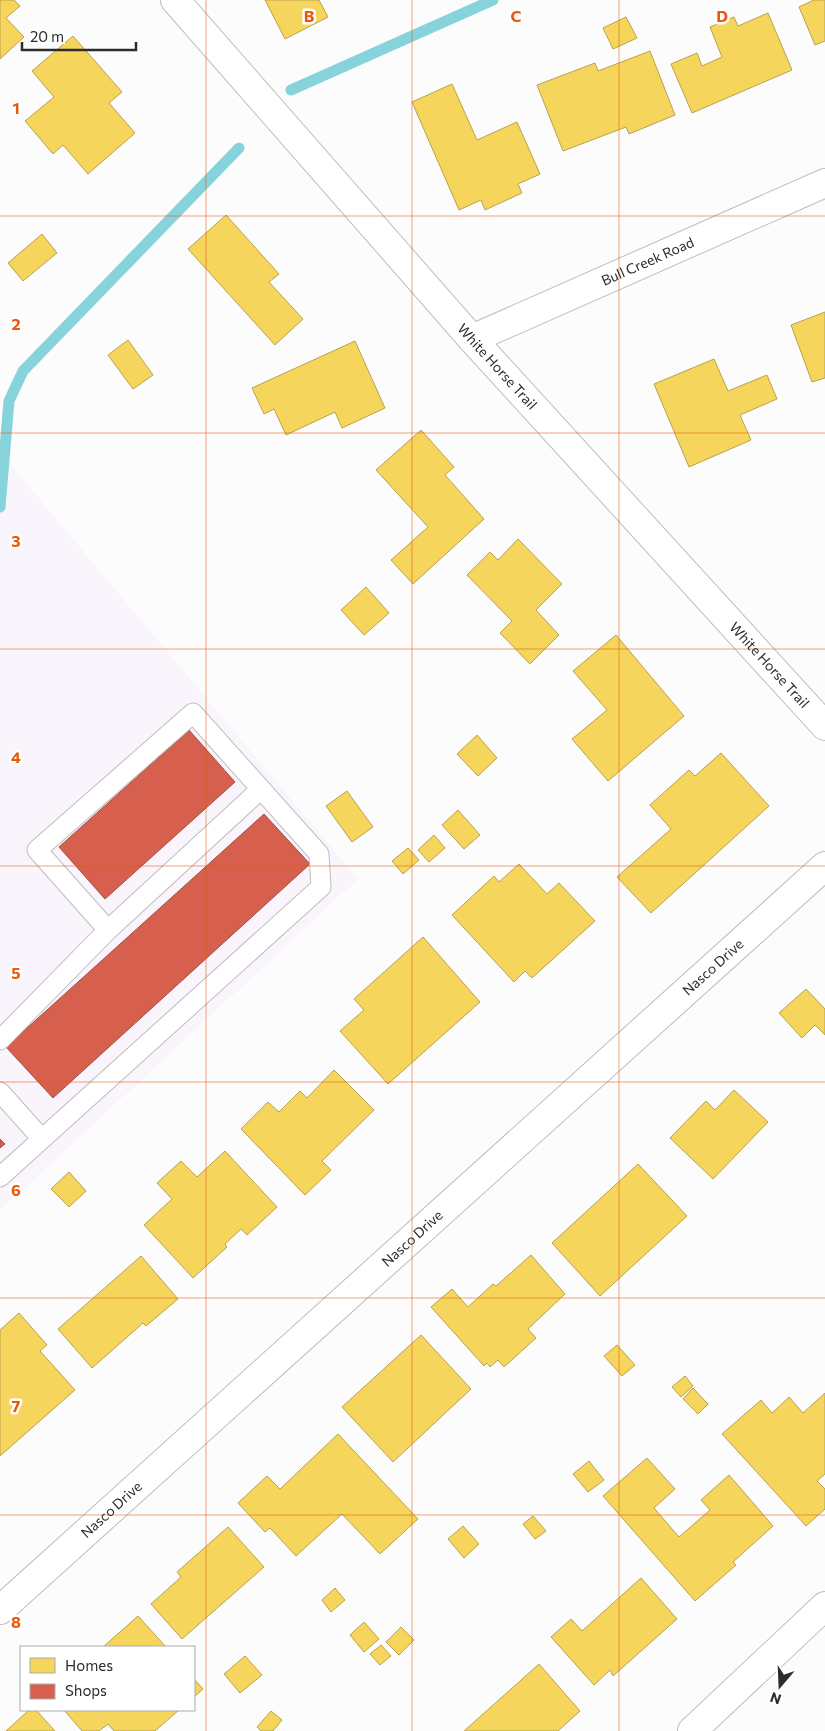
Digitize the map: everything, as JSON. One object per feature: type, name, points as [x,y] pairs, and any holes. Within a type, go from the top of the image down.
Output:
[{"type":"street","name":"White Horse Trail","points":[[175,0],[472,339],[825,726]]},
{"type":"street","name":"Bull Creek Road","points":[[472,339],[825,184]]},
{"type":"street","name":"Nasco Drive","points":[[0,1610],[825,866]]},
{"type":"street","points":[[692,1731],[825,1606]]},
{"type":"lane","points":[[0,1177],[321,887],[320,854],[193,713],[37,850],[108,930]]},
{"type":"lane","points":[[0,1040],[108,930],[261,789]]},
{"type":"lane","points":[[0,1092],[42,1139]]},
{"type":"shaded area","points":[[0,452],[358,879],[0,1211]]},
{"type":"building: Homes","points":[[0,0],[14,0],[20,6],[6,18],[24,37],[0,59]]},
{"type":"building: Homes","points":[[265,0],[319,0],[328,17],[285,39]]},
{"type":"building: Homes","points":[[814,0],[825,0],[825,41],[815,45],[799,7]]},
{"type":"building: Homes","points":[[768,13],[792,70],[692,113],[671,64],[697,53],[702,66],[722,57],[710,27],[734,17],[738,26]]},
{"type":"building: Homes","points":[[626,17],[637,38],[613,49],[603,28]]},
{"type":"building: Homes","points":[[73,36],[122,92],[109,103],[135,133],[88,174],[63,145],[53,154],[25,121],[54,97],[32,71]]},
{"type":"building: Homes","points":[[650,51],[675,115],[629,134],[626,127],[563,151],[537,85],[595,63],[598,71]]},
{"type":"building: Homes","points":[[452,84],[477,140],[517,122],[540,174],[518,184],[522,193],[485,210],[481,200],[459,210],[412,102]]},
{"type":"building: Homes","points":[[226,215],[279,274],[269,282],[303,319],[275,345],[188,249]]},
{"type":"building: Homes","points":[[42,234],[57,253],[23,281],[8,263]]},
{"type":"building: Homes","points":[[825,312],[825,378],[812,382],[791,325]]},
{"type":"building: Homes","points":[[128,340],[153,375],[133,389],[108,355]]},
{"type":"building: Homes","points":[[355,341],[385,408],[342,428],[335,412],[286,435],[274,409],[264,414],[252,388]]},
{"type":"building: Homes","points":[[714,359],[728,391],[767,375],[777,399],[740,415],[751,440],[689,467],[654,384]]},
{"type":"building: Homes","points":[[421,430],[454,467],[445,475],[484,519],[413,584],[391,560],[428,527],[376,470]]},
{"type":"building: Homes","points":[[518,539],[562,584],[536,610],[559,635],[530,664],[500,633],[512,621],[467,575],[490,552],[498,560]]},
{"type":"building: Homes","points":[[366,587],[389,613],[364,635],[341,610]]},
{"type":"building: Homes","points":[[616,635],[684,716],[608,781],[572,739],[607,710],[573,671]]},
{"type":"building: Homes","points":[[477,735],[497,758],[478,776],[457,754]]},
{"type":"building: Homes","points":[[721,753],[769,806],[651,913],[617,877],[671,829],[650,805],[689,770],[695,776]]},
{"type":"building: Homes","points":[[347,791],[373,827],[352,842],[326,806]]},
{"type":"building: Homes","points":[[458,810],[480,835],[464,849],[442,825]]},
{"type":"building: Homes","points":[[434,835],[445,848],[429,862],[418,850]]},
{"type":"building: Homes","points":[[408,848],[419,860],[403,874],[392,861]]},
{"type":"building: Homes","points":[[519,864],[547,894],[559,883],[595,921],[532,978],[525,971],[514,982],[452,915],[494,876],[499,882]]},
{"type":"building: Homes","points":[[423,937],[480,1002],[388,1084],[340,1031],[364,1010],[354,999]]},
{"type":"building: Homes","points":[[806,989],[825,1009],[825,1035],[815,1025],[802,1038],[779,1013]]},
{"type":"building: Homes","points":[[334,1070],[374,1110],[322,1161],[331,1170],[305,1195],[241,1129],[268,1102],[279,1112],[300,1091],[307,1098]]},
{"type":"building: Homes","points":[[734,1090],[768,1122],[713,1179],[670,1138],[706,1101],[715,1110]]},
{"type":"building: Homes","points":[[225,1151],[277,1207],[247,1235],[241,1229],[225,1244],[227,1247],[193,1278],[144,1225],[172,1199],[157,1183],[181,1161],[197,1177]]},
{"type":"building: Homes","points":[[638,1164],[687,1216],[600,1296],[552,1243]]},
{"type":"building: Homes","points":[[69,1172],[86,1191],[69,1207],[51,1189]]},
{"type":"building: Homes","points":[[531,1255],[565,1294],[528,1329],[536,1338],[504,1367],[498,1360],[490,1367],[487,1363],[484,1366],[431,1307],[452,1289],[468,1307],[493,1284],[496,1286]]},
{"type":"building: Homes","points":[[141,1256],[178,1299],[146,1326],[143,1323],[92,1368],[58,1329]]},
{"type":"building: Homes","points":[[19,1313],[47,1345],[40,1351],[75,1390],[0,1456],[0,1330]]},
{"type":"building: Homes","points":[[421,1335],[471,1389],[393,1462],[342,1407]]},
{"type":"building: Homes","points":[[617,1345],[635,1365],[622,1376],[604,1356]]},
{"type":"building: Homes","points":[[685,1376],[693,1386],[681,1397],[672,1387]]},
{"type":"building: Homes","points":[[693,1388],[708,1404],[698,1414],[683,1399]]},
{"type":"building: Homes","points":[[825,1393],[825,1474],[817,1481],[825,1489],[825,1509],[806,1526],[722,1434],[761,1400],[772,1413],[789,1397],[803,1413]]},
{"type":"building: Homes","points":[[338,1434],[418,1519],[380,1554],[342,1514],[296,1556],[270,1528],[265,1532],[238,1503],[267,1476],[280,1489]]},
{"type":"building: Homes","points":[[647,1458],[675,1489],[654,1508],[679,1537],[710,1510],[701,1500],[729,1475],[773,1526],[733,1562],[736,1565],[695,1601],[603,1496]]},
{"type":"building: Homes","points":[[589,1461],[604,1480],[588,1492],[573,1474]]},
{"type":"building: Homes","points":[[533,1516],[546,1531],[535,1539],[523,1524]]},
{"type":"building: Homes","points":[[463,1526],[479,1544],[464,1558],[448,1539]]},
{"type":"building: Homes","points":[[228,1527],[264,1567],[182,1639],[151,1604],[181,1577],[177,1572]]},
{"type":"building: Homes","points":[[641,1578],[677,1619],[613,1676],[610,1670],[594,1685],[551,1637],[571,1619],[582,1631]]},
{"type":"building: Homes","points":[[335,1588],[345,1600],[331,1612],[322,1600]]},
{"type":"building: Homes","points":[[138,1616],[165,1646],[104,1646]]},
{"type":"building: Homes","points":[[364,1622],[379,1639],[364,1652],[350,1635]]},
{"type":"building: Homes","points":[[401,1627],[414,1640],[399,1655],[386,1642]]},
{"type":"building: Homes","points":[[381,1645],[391,1656],[380,1665],[370,1654]]},
{"type":"building: Homes","points":[[245,1656],[262,1675],[240,1693],[224,1674]]},
{"type":"building: Homes","points":[[539,1664],[580,1711],[558,1731],[464,1731]]},
{"type":"building: Homes","points":[[195,1680],[203,1689],[195,1696]]},
{"type":"building: Homes","points":[[28,1711],[37,1711],[55,1731],[6,1731]]},
{"type":"building: Homes","points":[[65,1711],[178,1711],[155,1731],[114,1731],[108,1724],[99,1731],[82,1731]]},
{"type":"building: Homes","points":[[271,1711],[282,1720],[273,1731],[261,1731],[257,1727]]},
{"type":"building: Shops","points":[[189,730],[235,782],[105,899],[59,847]]},
{"type":"building: Shops","points":[[264,814],[310,864],[53,1098],[6,1047]]},
{"type":"building: Shops","points":[[0,1139],[5,1144],[0,1148]]},
{"type":"waterway","points":[[291,90],[493,0]]},
{"type":"waterway","points":[[0,507],[9,401],[23,371],[239,148]]}]
